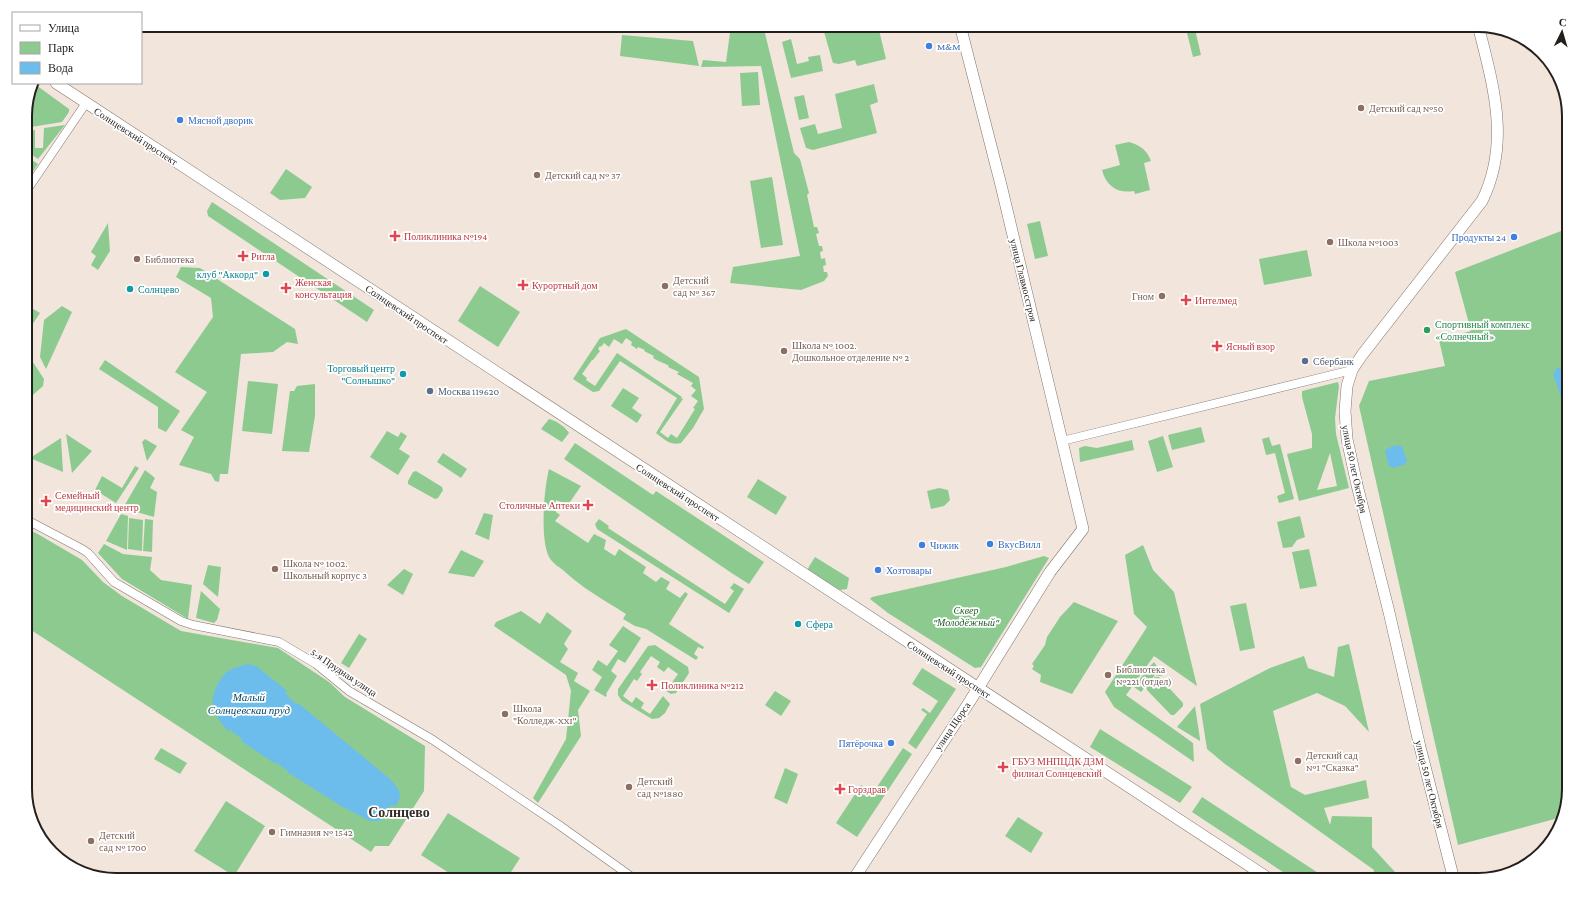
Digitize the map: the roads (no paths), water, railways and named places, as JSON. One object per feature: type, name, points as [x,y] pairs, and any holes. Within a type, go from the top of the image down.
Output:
[{"type":"street","name":"улица Главмосстроя","points":[[962,32],[1083,524],[1084,529],[1080,534]]},
{"type":"street","name":"улица 50 лет Октября","points":[[1452,873],[1352,461],[1345,411],[1347,386],[1352,370],[1362,355],[1482,201],[1490,186],[1498,148],[1497,114],[1493,84],[1480,32]]},
{"type":"street","name":"Солнцевский проспект","points":[[58,84],[791,566],[978,686],[1260,873]]},
{"type":"street","points":[[32,183],[86,103]]},
{"type":"street","points":[[1062,441],[1352,370]]},
{"type":"street","name":"5-я Прудная улица","points":[[32,523],[82,549],[88,553],[114,582],[181,620],[193,625],[279,642],[316,664],[349,691],[433,740],[559,825],[626,873]]},
{"type":"street","name":"улица Щорса","points":[[857,873],[947,733],[970,701],[1050,572],[1080,534]]},
{"type":"water","points":[[1557,368],[1562,369],[1562,399],[1553,374]]},
{"type":"water","points":[[1398,445],[1402,447],[1407,460],[1405,464],[1394,468],[1389,466],[1385,452],[1388,448]]},
{"type":"water","name":"Малый Солнцевскаи пруд","points":[[248,664],[256,666],[287,691],[285,693],[296,704],[298,703],[390,779],[396,786],[400,795],[396,806],[391,805],[385,811],[385,816],[379,821],[370,821],[341,806],[287,772],[288,771],[275,762],[274,763],[241,741],[242,739],[230,730],[228,731],[218,718],[213,708],[215,689],[226,673],[232,669]]},
{"type":"place","name":"M&M","points":[[929,46]]},
{"type":"place","name":"Детский сад №50","points":[[1361,108]]},
{"type":"place","name":"Мясной дворик","points":[[180,120]]},
{"type":"place","name":"Детский сад № 37","points":[[537,175]]},
{"type":"place","name":"Поликлиника №194","points":[[395,236]]},
{"type":"place","name":"Продукты 24","points":[[1514,237]]},
{"type":"place","name":"Школа №1003","points":[[1330,242]]},
{"type":"place","name":"Ригла","points":[[243,256]]},
{"type":"place","name":"Библиотека","points":[[137,259]]},
{"type":"place","name":"клуб \"Аккорд\"","points":[[266,274]]},
{"type":"place","name":"Курортный дом","points":[[523,285]]},
{"type":"place","name":"Детский сад № 367","points":[[665,286]]},
{"type":"place","name":"Женская консультация","points":[[286,288]]},
{"type":"place","name":"Солнцево","points":[[130,289]]},
{"type":"place","name":"Гном","points":[[1162,296]]},
{"type":"place","name":"Интелмед","points":[[1186,300]]},
{"type":"place","name":"Спортивный комплекс «Солнечный»","points":[[1427,330]]},
{"type":"place","name":"Ясный взор","points":[[1217,346]]},
{"type":"place","name":"Школа № 1002. Дошкольное отделение № 2","points":[[784,351]]},
{"type":"place","name":"Сбербанк","points":[[1305,361]]},
{"type":"place","name":"Торговый центр \"Солнышко\"","points":[[403,374]]},
{"type":"place","name":"Москва 119620","points":[[430,391]]},
{"type":"place","name":"Семейный медицинский центр","points":[[46,501]]},
{"type":"place","name":"Столичные Аптеки","points":[[588,505]]},
{"type":"place","name":"ВкусВилл","points":[[990,544]]},
{"type":"place","name":"Чижик","points":[[922,545]]},
{"type":"place","name":"Школа № 1002. Школьный корпус 3","points":[[275,569]]},
{"type":"place","name":"Хозтовары","points":[[878,570]]},
{"type":"place","name":"Сфера","points":[[798,624]]},
{"type":"place","name":"Библиотека №221 (отдел)","points":[[1108,675]]},
{"type":"place","name":"Поликлиника №212","points":[[652,685]]},
{"type":"place","name":"Школа \"Колледж-XXI\"","points":[[505,714]]},
{"type":"place","name":"Пятёрочка","points":[[891,743]]},
{"type":"place","name":"Детский сад №1 \"Сказка\"","points":[[1298,761]]},
{"type":"place","name":"ГБУЗ МНПЦДК ДЗМ филиал Солнцевский","points":[[1003,767]]},
{"type":"place","name":"Детский сад №1880","points":[[629,787]]},
{"type":"place","name":"Горздрав","points":[[840,789]]},
{"type":"place","name":"Гимназия № 1542","points":[[272,832]]},
{"type":"place","name":"Детский сад № 1700","points":[[91,841]]},
{"type":"district","name":"Солнцево","points":[[399,812]]},
{"type":"park label","name":"Сквер \"Молодёжный\"","points":[[966,616]]}]
